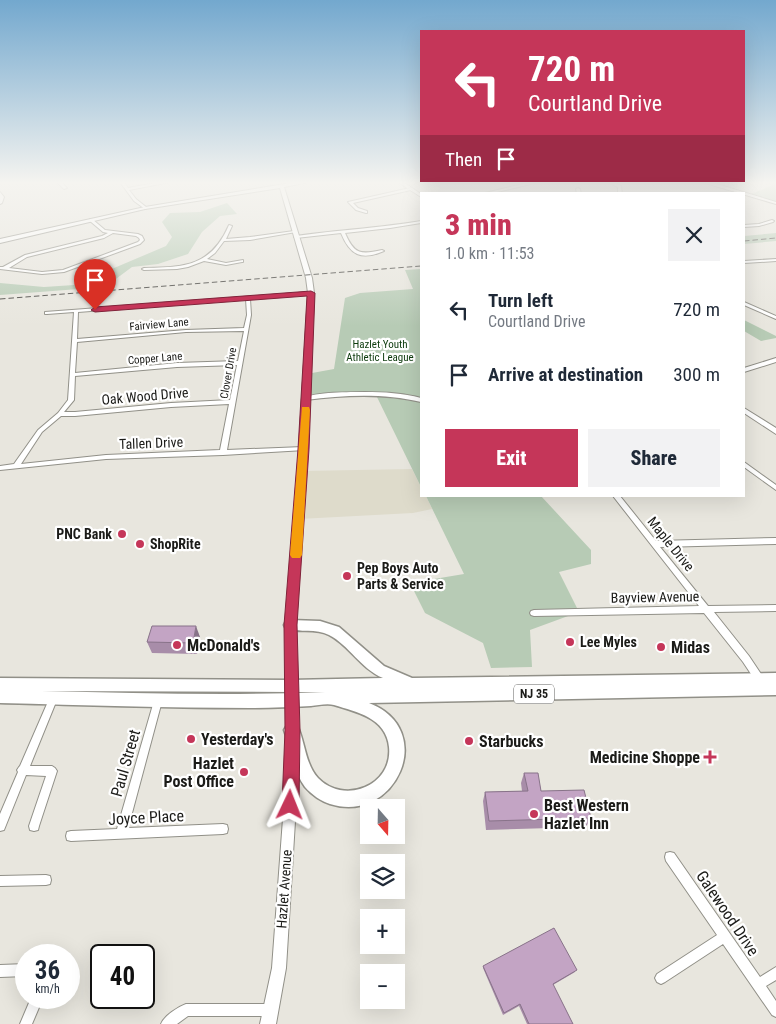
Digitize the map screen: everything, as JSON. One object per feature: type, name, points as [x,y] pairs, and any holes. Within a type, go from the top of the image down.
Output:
[{"type":"highway","points":[[291,625],[320,626],[334,631],[379,670],[411,684]]},
{"type":"highway","name":"NJ 35","points":[[0,696],[158,701],[292,694],[411,684],[522,684],[776,679]]},
{"type":"highway","name":"NJ 35","points":[[0,684],[292,694],[332,700],[364,697],[776,689]]},
{"type":"highway","points":[[292,730],[308,776],[321,792],[345,800],[355,800],[375,792],[385,784],[396,768],[398,750],[395,734],[388,723],[379,715],[369,710],[332,700]]},
{"type":"street","points":[[0,241],[49,230]]},
{"type":"street","points":[[2,268],[42,273],[64,271],[139,243],[142,240],[137,235],[110,233],[102,230]]},
{"type":"street","points":[[144,269],[184,268],[205,260],[223,240],[228,230]]},
{"type":"street","name":"Hazlet Avenue","points":[[268,1024],[279,968],[290,805],[292,730],[291,625],[311,293],[309,278],[294,230]]},
{"type":"street","points":[[342,230],[349,248],[354,252],[368,254],[382,251]]},
{"type":"street","points":[[223,240],[244,240],[266,234],[351,230]]},
{"type":"street","points":[[2,268],[26,256],[103,237],[110,233]]},
{"type":"street","points":[[205,260],[226,264],[242,261]]},
{"type":"street","points":[[745,262],[776,260]]},
{"type":"street","points":[[47,313],[311,293]]},
{"type":"street","name":"Clover Drive","points":[[223,453],[249,315],[248,297]]},
{"type":"street","points":[[745,303],[776,318]]},
{"type":"street","points":[[16,466],[40,432],[60,414],[71,400],[76,311]]},
{"type":"street","name":"Fairview Lane","points":[[74,341],[186,331],[246,329]]},
{"type":"street","points":[[745,370],[776,360]]},
{"type":"street","name":"Copper Lane","points":[[72,375],[240,363]]},
{"type":"street","points":[[306,398],[395,395],[420,400]]},
{"type":"street","name":"Oak Wood Drive","points":[[60,414],[233,402]]},
{"type":"street","points":[[745,411],[776,432]]},
{"type":"street","name":"Tallen Drive","points":[[0,468],[106,457],[303,449]]},
{"type":"street","points":[[745,465],[776,488]]},
{"type":"street","name":"Maple Drive","points":[[617,497],[707,609],[760,680]]},
{"type":"street","points":[[655,544],[776,541]]},
{"type":"street","name":"Bayview Avenue","points":[[534,613],[776,608]]},
{"type":"street","points":[[0,826],[54,697]]},
{"type":"street","name":"Paul Street","points":[[121,834],[158,701]]},
{"type":"street","points":[[22,770],[52,771],[34,826]]},
{"type":"street","name":"Joyce Place","points":[[71,836],[223,829]]},
{"type":"street","name":"Galewood Drive","points":[[670,857],[776,1011]]},
{"type":"street","points":[[0,881],[46,880]]},
{"type":"street","points":[[661,978],[724,937]]},
{"type":"street","points":[[0,971],[15,970]]},
{"type":"street","points":[[758,985],[776,973]]},
{"type":"street","points":[[26,1024],[32,1009]]},
{"type":"street","points":[[167,1024],[186,1010],[272,1010]]},
{"type":"shaded area","points":[[412,469],[420,485],[420,497],[426,497],[432,509],[413,513],[299,519],[302,471]]},
{"type":"green space","points":[[167,230],[204,230],[188,254],[158,264],[132,267],[105,287],[0,295],[0,283],[44,287],[74,285],[166,246],[172,237]]},
{"type":"green space","points":[[776,233],[776,241],[745,244],[745,236]]},
{"type":"green space","name":"Hazlet Youth Athletic League","points":[[420,269],[420,485],[376,395],[329,396],[310,394],[312,373],[334,369],[345,298],[360,293],[413,289],[405,270]]},
{"type":"green space","points":[[745,320],[776,336],[776,338],[761,341],[745,332]]},
{"type":"green space","points":[[426,497],[542,497],[591,550],[591,564],[559,572],[579,612],[530,630],[532,667],[491,668],[483,643],[425,613],[410,583],[464,574]]},
{"type":"building","points":[[152,626],[196,626],[193,643],[147,642]]},
{"type":"building","name":"Best Western Hazlet Inn","points":[[524,773],[538,773],[541,791],[584,790],[591,818],[489,821],[485,792],[528,791]]},
{"type":"building","points":[[554,928],[577,970],[553,984],[573,1024],[529,1024],[520,1004],[504,1013],[483,966]]},
{"type":"railway","points":[[745,241],[776,238]]},
{"type":"railway","points":[[0,299],[420,266]]},
{"type":"slow traffic","points":[[296,555],[305,410]]},
{"type":"place","name":"PNC Bank","points":[[122,534]]},
{"type":"place","name":"ShopRite","points":[[140,544]]},
{"type":"place","name":"Pep Boys Auto Parts & Service","points":[[347,576]]},
{"type":"place","name":"Lee Myles","points":[[570,642]]},
{"type":"place","name":"McDonald's","points":[[177,645]]},
{"type":"place","name":"Midas","points":[[661,647]]},
{"type":"place","name":"Yesterday's","points":[[191,739]]},
{"type":"place","name":"Starbucks","points":[[469,741]]},
{"type":"place","name":"Medicine Shoppe","points":[[710,757]]},
{"type":"place","name":"Hazlet Post Office","points":[[244,772]]},
{"type":"place","name":"Best Western Hazlet Inn","points":[[534,814]]},
{"type":"route","points":[[95,310],[279,294],[311,293],[306,403],[291,625],[292,767],[290,805]]}]
